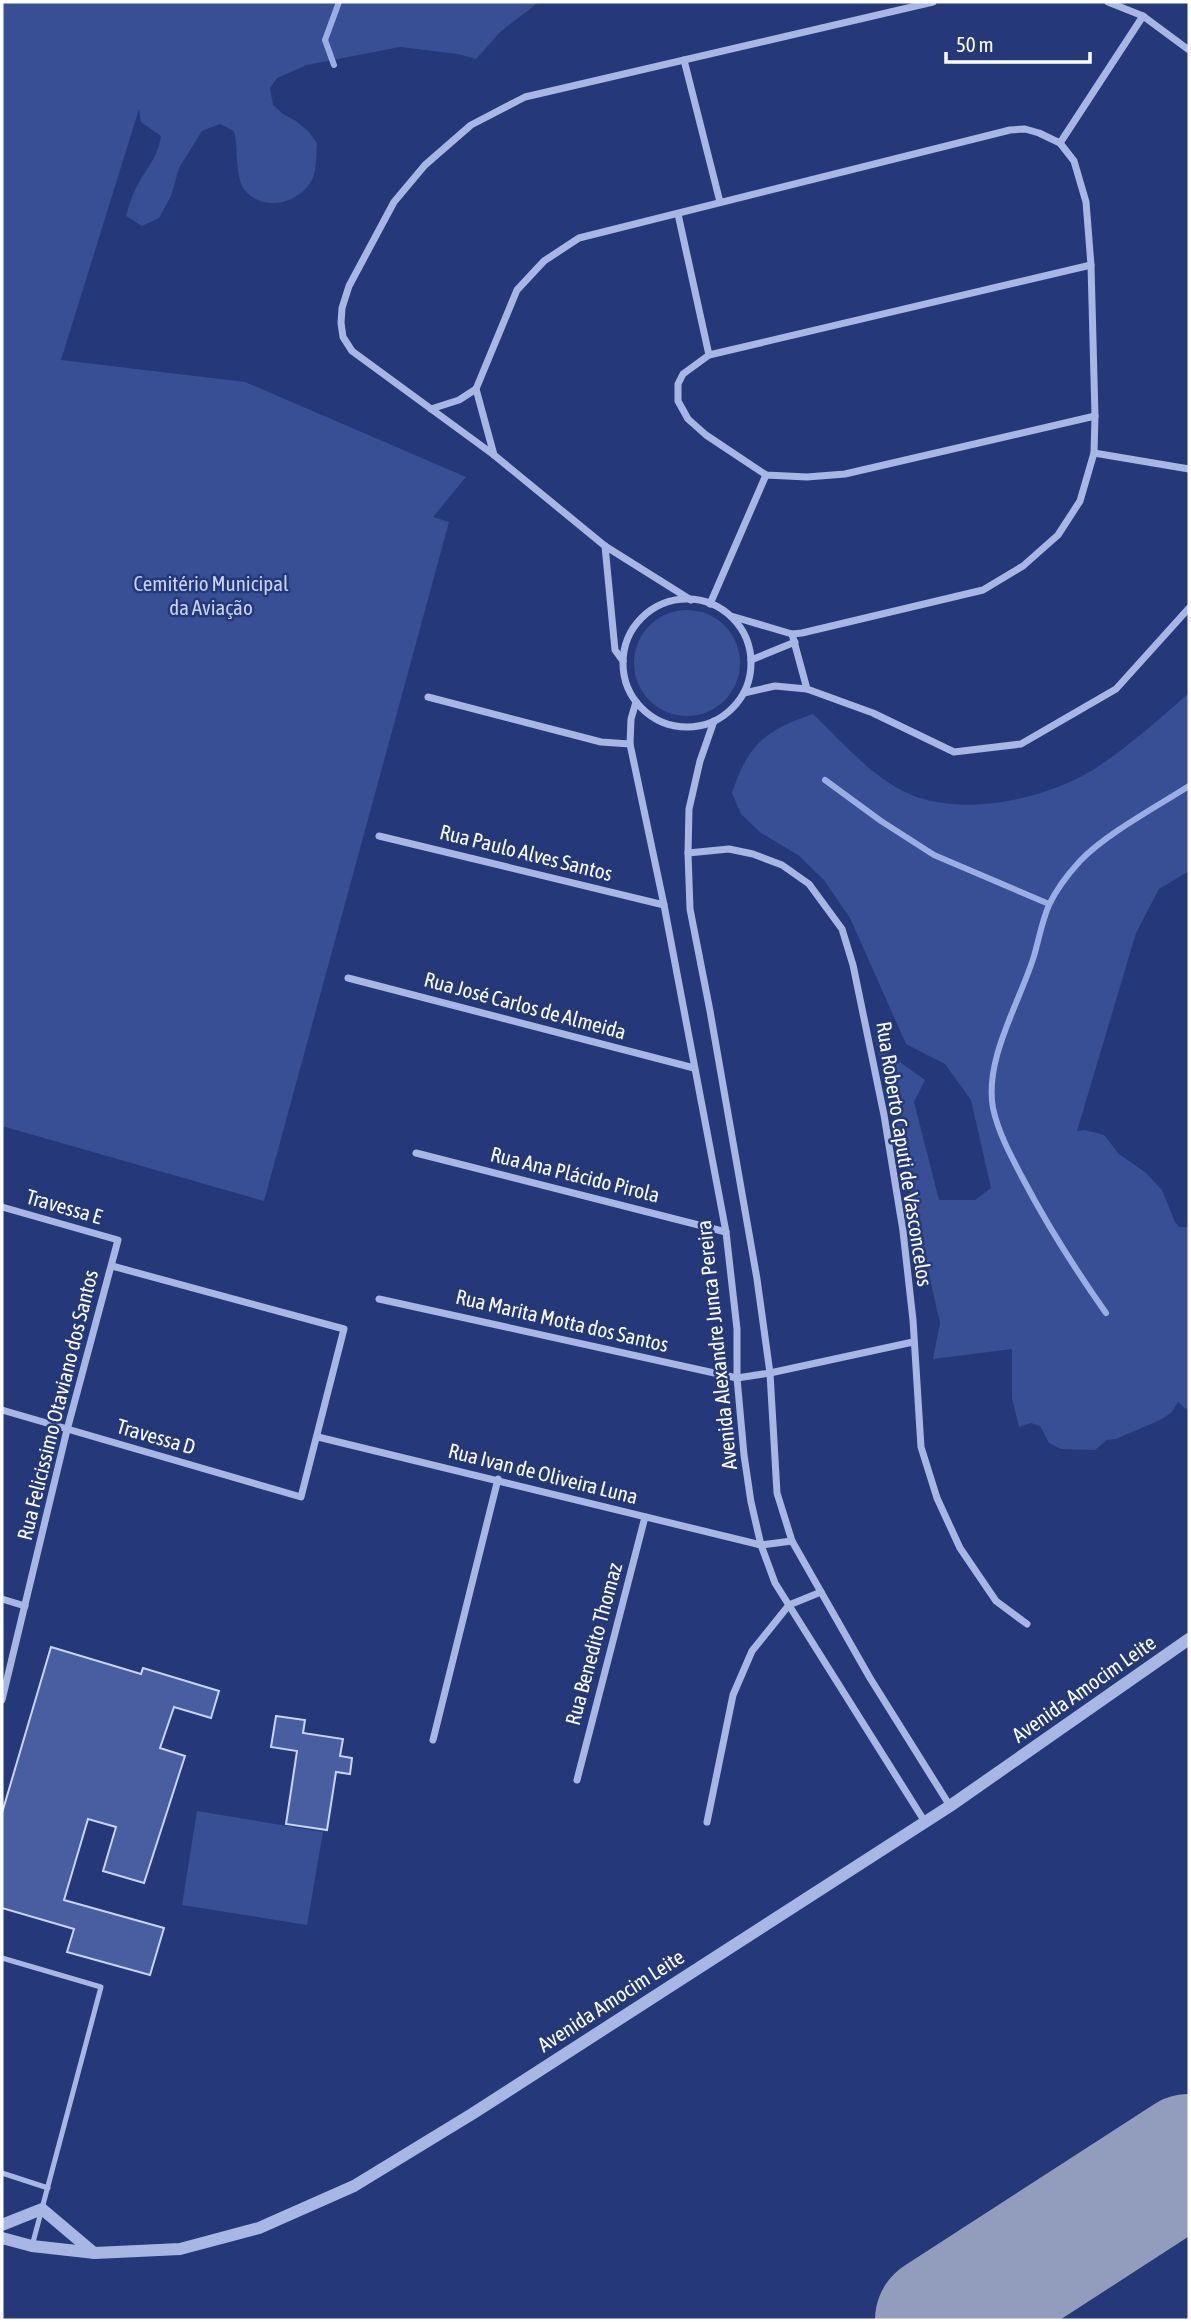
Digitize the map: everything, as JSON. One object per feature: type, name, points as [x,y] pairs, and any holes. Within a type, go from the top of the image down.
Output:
[{"type":"street","points":[[691,600],[606,546],[494,455],[352,351],[343,337],[341,323],[342,308],[349,286],[394,202],[425,165],[471,125],[524,97],[933,2]]},
{"type":"street","points":[[1108,2],[1143,16],[1189,50]]},
{"type":"street","points":[[1060,144],[1143,16]]},
{"type":"street","points":[[684,61],[720,202]]},
{"type":"street","points":[[494,455],[476,389],[517,290],[544,261],[579,238],[1010,130],[1025,129],[1040,133],[1060,144],[1074,161],[1081,181],[1086,202],[1090,265],[1094,453],[1080,501],[1058,535],[1023,566],[983,590],[793,638],[751,660]]},
{"type":"street","points":[[678,214],[709,355]]},
{"type":"street","points":[[1090,265],[709,355],[683,374],[678,384],[678,401],[688,419],[706,435],[766,475],[807,477],[845,474],[1095,416]]},
{"type":"street","points":[[431,409],[448,405],[476,389]]},
{"type":"street","points":[[1094,453],[1189,469]]},
{"type":"street","points":[[710,604],[766,475]]},
{"type":"street","points":[[606,546],[615,650],[623,661]]},
{"type":"street","points":[[731,616],[747,640],[751,660],[749,680],[744,693],[726,714],[714,721],[687,727],[672,726],[646,713],[628,690],[623,661],[625,647],[630,633],[639,621],[662,604],[691,600],[710,604],[731,616],[793,638]]},
{"type":"street","points":[[744,693],[775,686],[807,689],[873,713],[954,752],[1021,744],[1116,689],[1189,608]]},
{"type":"street","points":[[793,638],[807,689]]},
{"type":"street","points":[[428,696],[601,742],[630,744]]},
{"type":"street","name":"Avenida Alexandre Junca Pereira","points":[[636,702],[631,719],[630,744],[664,905],[726,1232],[737,1329],[737,1378],[751,1502],[761,1545],[775,1583],[925,1822]]},
{"type":"street","name":"Avenida Alexandre Junca Pereira","points":[[714,721],[700,761],[689,809],[690,909],[757,1279],[770,1373],[777,1493],[792,1541],[870,1678],[950,1806]]},
{"type":"street","name":"Rua Paulo Alves Santos","points":[[379,836],[664,905]]},
{"type":"street","name":"Rua Roberto Caputi de Vasconcelos","points":[[688,853],[729,849],[753,854],[782,865],[809,884],[842,929],[853,965],[884,1115],[904,1231],[921,1447],[937,1498],[960,1548],[996,1601],[1027,1624]]},
{"type":"street","name":"Rua José Carlos de Almeida","points":[[348,978],[694,1068]]},
{"type":"street","name":"Rua Ana Plácido Pirola","points":[[416,1153],[726,1232]]},
{"type":"street","name":"Travessa E","points":[[2,1208],[118,1240]]},
{"type":"street","name":"Rua Felicissimo Otaviano dos Santos","points":[[2,1700],[118,1240]]},
{"type":"street","points":[[112,1266],[344,1329],[318,1437]]},
{"type":"street","name":"Rua Marita Motta dos Santos","points":[[379,1299],[737,1378]]},
{"type":"street","points":[[737,1378],[913,1342]]},
{"type":"street","name":"Travessa D","points":[[2,1410],[301,1497],[318,1437]]},
{"type":"street","name":"Rua Ivan de Oliveira Luna","points":[[318,1437],[761,1545]]},
{"type":"street","points":[[433,1740],[498,1479]]},
{"type":"street","name":"Rua Benedito Thomaz","points":[[577,1780],[645,1517]]},
{"type":"street","points":[[761,1545],[792,1541]]},
{"type":"street","points":[[707,1822],[733,1695],[752,1651],[789,1605],[821,1592]]},
{"type":"street","points":[[2,1599],[25,1606]]},
{"type":"street","name":"Avenida Amocim Leite","points":[[2,2238],[32,2246],[94,2253],[180,2249],[259,2228],[354,2186],[472,2114],[950,1806],[1189,1639]]},
{"type":"street","points":[[2,2225],[42,2209],[94,2253]]},
{"type":"lane","points":[[2,1958],[101,1987],[32,2246]]},
{"type":"lane","points":[[2,2173],[48,2188]]},
{"type":"green space","name":"Cemitério Municipal da Aviação","points":[[2,2],[539,2],[501,31],[476,59],[458,54],[400,47],[307,65],[277,78],[270,88],[273,105],[308,131],[317,143],[314,176],[306,188],[290,200],[270,203],[260,201],[244,189],[239,177],[234,131],[220,124],[202,131],[179,168],[171,196],[159,218],[142,226],[126,216],[134,191],[151,164],[161,136],[141,122],[139,109],[61,360],[245,382],[466,477],[433,517],[449,522],[264,1201],[2,1126]]},
{"type":"green space","points":[[687,610],[707,614],[725,625],[736,643],[740,663],[736,683],[725,701],[707,712],[687,716],[667,712],[649,701],[638,683],[634,663],[638,643],[649,625],[667,614]]},
{"type":"green space","points":[[1189,693],[1189,871],[1159,889],[1136,933],[1077,1131],[1085,1130],[1104,1135],[1119,1154],[1146,1173],[1162,1190],[1179,1227],[1189,1227],[1189,1407],[1186,1409],[1178,1402],[1171,1413],[1160,1420],[1116,1439],[1107,1440],[1095,1450],[1061,1449],[1049,1443],[1040,1426],[1031,1423],[1019,1427],[1012,1398],[1012,1349],[933,1359],[940,1323],[875,1036],[890,1055],[925,1080],[914,1102],[939,1200],[975,1200],[991,1188],[971,1100],[945,1064],[906,1044],[850,918],[824,880],[798,855],[761,833],[741,814],[732,793],[745,762],[761,741],[783,726],[813,714],[867,766],[903,791],[926,800],[951,804],[1005,802],[1058,787],[1102,764]]},
{"type":"green space","points":[[197,1811],[323,1832],[307,1925],[182,1905]]},
{"type":"building","points":[[51,1647],[141,1674],[143,1668],[219,1691],[211,1718],[174,1707],[160,1748],[185,1756],[144,1883],[103,1871],[116,1827],[88,1819],[64,1900],[164,1928],[150,1975],[67,1952],[74,1929],[2,1908],[2,1813]]},
{"type":"building","points":[[276,1716],[305,1720],[303,1733],[343,1739],[340,1756],[352,1758],[350,1774],[336,1772],[327,1830],[286,1824],[297,1751],[271,1747]]},
{"type":"waterway","points":[[334,65],[325,40],[339,2]]},
{"type":"waterway","points":[[825,780],[934,855],[1049,904]]},
{"type":"waterway","points":[[1106,1313],[1051,1230],[1005,1144],[993,1108],[994,1070],[998,1051],[1028,974],[1047,911],[1067,876],[1103,841],[1189,786]]},
{"type":"runway","points":[[940,2320],[1189,2159]]}]
